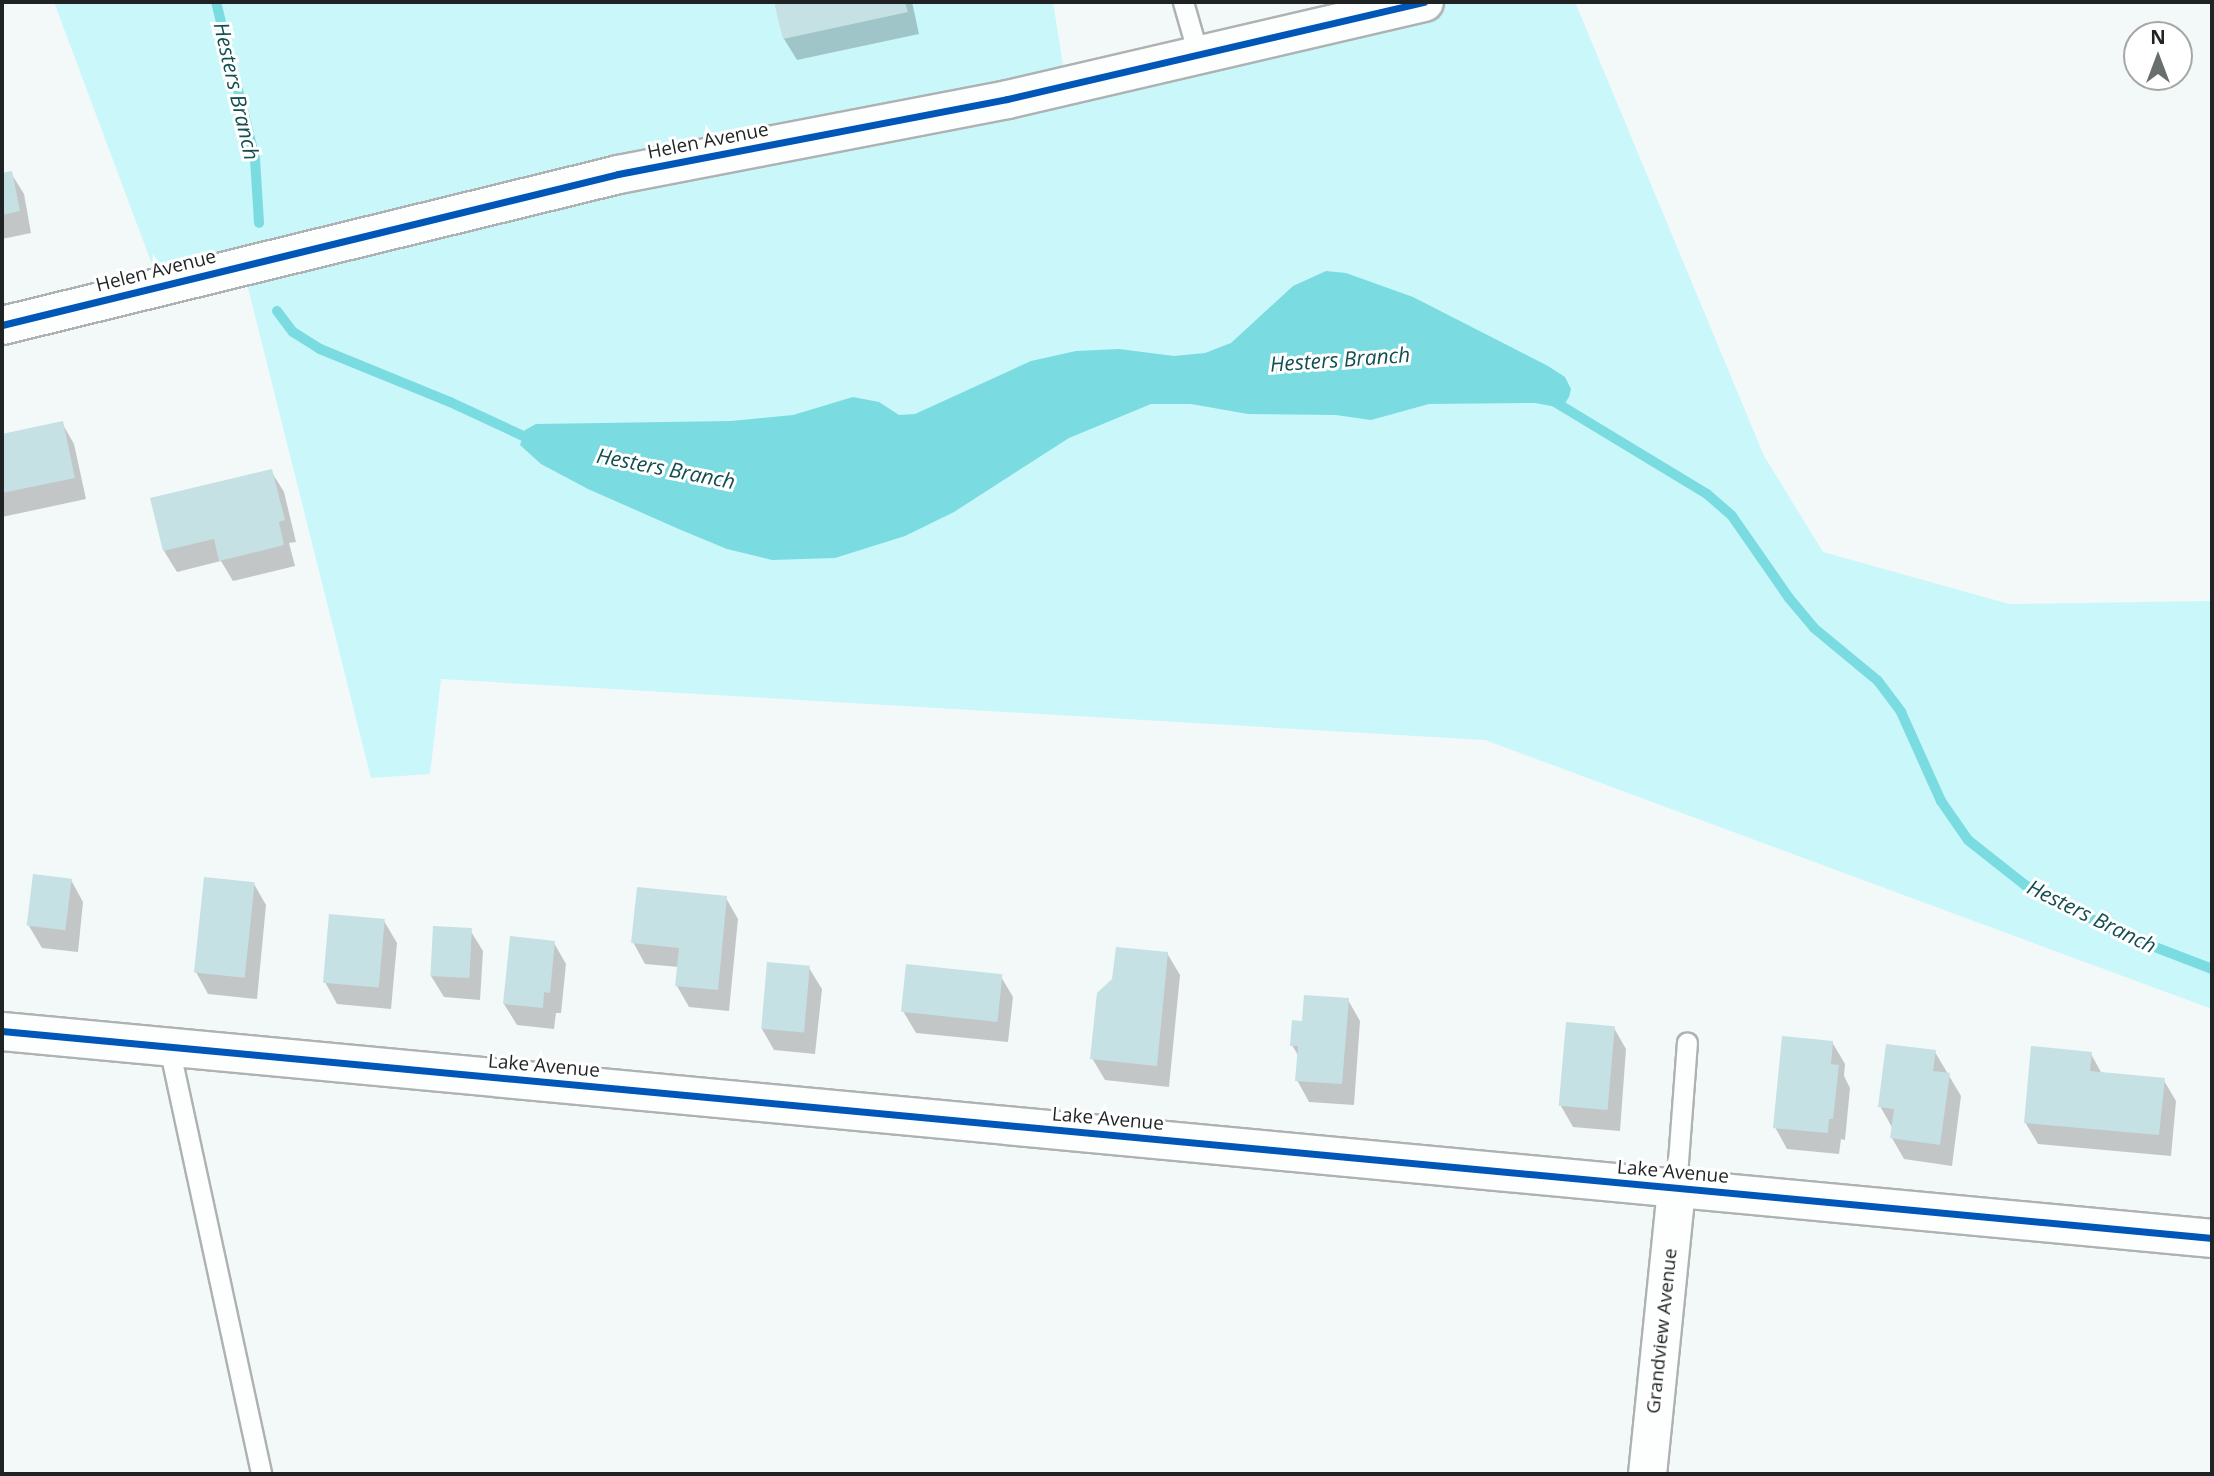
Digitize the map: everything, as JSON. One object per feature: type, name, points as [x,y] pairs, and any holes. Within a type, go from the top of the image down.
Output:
[{"type":"street","name":"Helen Avenue","points":[[2,325],[618,174],[1007,99],[1424,2]]},
{"type":"street","name":"Lake Avenue","points":[[2,1031],[2212,1237]]},
{"type":"street","name":"Grandview Avenue","points":[[1647,1474],[1676,1188]]},
{"type":"lane","points":[[1183,2],[1198,54]]},
{"type":"lane","points":[[1676,1188],[1687,1042]]},
{"type":"lane","points":[[169,1047],[261,1474]]},
{"type":"shaded area","points":[[54,2],[1053,2],[1065,78],[1391,2],[1575,2],[1764,456],[1823,552],[2009,604],[2212,601],[2212,1009],[1485,740],[441,679],[430,774],[371,778],[241,260],[156,275]]},
{"type":"water","points":[[1326,271],[1346,273],[1413,297],[1548,366],[1565,377],[1571,389],[1569,397],[1562,408],[1535,403],[1429,404],[1371,420],[1336,415],[1248,414],[1191,404],[1151,404],[1069,438],[954,512],[905,536],[835,558],[772,560],[727,549],[588,489],[541,464],[520,445],[525,430],[536,424],[731,421],[793,415],[853,397],[879,402],[899,415],[915,414],[1031,361],[1076,351],[1119,349],[1174,356],[1205,353],[1231,343],[1293,286]]},
{"type":"building","points":[[774,2],[905,2],[908,12],[783,39]]},
{"type":"building","points":[[12,171],[20,211],[2,215],[2,173]]},
{"type":"building","points":[[63,421],[75,478],[2,493],[2,434]]},
{"type":"building","points":[[272,469],[285,520],[279,522],[284,545],[219,561],[214,539],[163,551],[150,498]]},
{"type":"building","points":[[33,874],[72,879],[65,930],[27,926]]},
{"type":"building","points":[[204,877],[255,882],[245,978],[194,972]]},
{"type":"building","points":[[637,887],[727,896],[718,990],[675,986],[679,948],[631,943]]},
{"type":"building","points":[[329,914],[385,919],[379,988],[323,983]]},
{"type":"building","points":[[433,926],[472,928],[469,978],[430,976]]},
{"type":"building","points":[[510,936],[555,941],[550,993],[544,992],[543,1008],[503,1004]]},
{"type":"building","points":[[1116,947],[1168,952],[1157,1066],[1090,1059],[1097,993],[1112,979]]},
{"type":"building","points":[[767,962],[810,966],[804,1032],[761,1029]]},
{"type":"building","points":[[906,964],[1002,974],[997,1022],[901,1012]]},
{"type":"building","points":[[1304,995],[1349,998],[1342,1084],[1295,1081],[1298,1046],[1290,1046],[1292,1020],[1302,1021]]},
{"type":"building","points":[[1566,1022],[1615,1026],[1607,1110],[1559,1106]]},
{"type":"building","points":[[1782,1036],[1833,1041],[1831,1064],[1839,1065],[1833,1119],[1829,1119],[1828,1133],[1773,1128]]},
{"type":"building","points":[[1886,1044],[1936,1050],[1933,1071],[1950,1073],[1940,1145],[1890,1138],[1894,1109],[1878,1107]]},
{"type":"building","points":[[2031,1046],[2092,1052],[2090,1071],[2165,1078],[2159,1135],[2024,1123]]},
{"type":"waterway","name":"Hesters Branch","points":[[216,2],[255,159],[259,223]]},
{"type":"waterway","name":"Hesters Branch","points":[[277,311],[293,332],[320,349],[450,402],[532,440]]},
{"type":"waterway","name":"Hesters Branch","points":[[1550,399],[1707,494],[1732,516],[1789,598],[1814,628],[1878,681],[1901,712],[1941,801],[1968,840],[2025,885],[2121,934],[2212,969]]},
{"type":"cycle path","points":[[2,325],[618,174],[1007,99],[1424,2]]},
{"type":"cycle path","points":[[2,1031],[2212,1238]]}]
